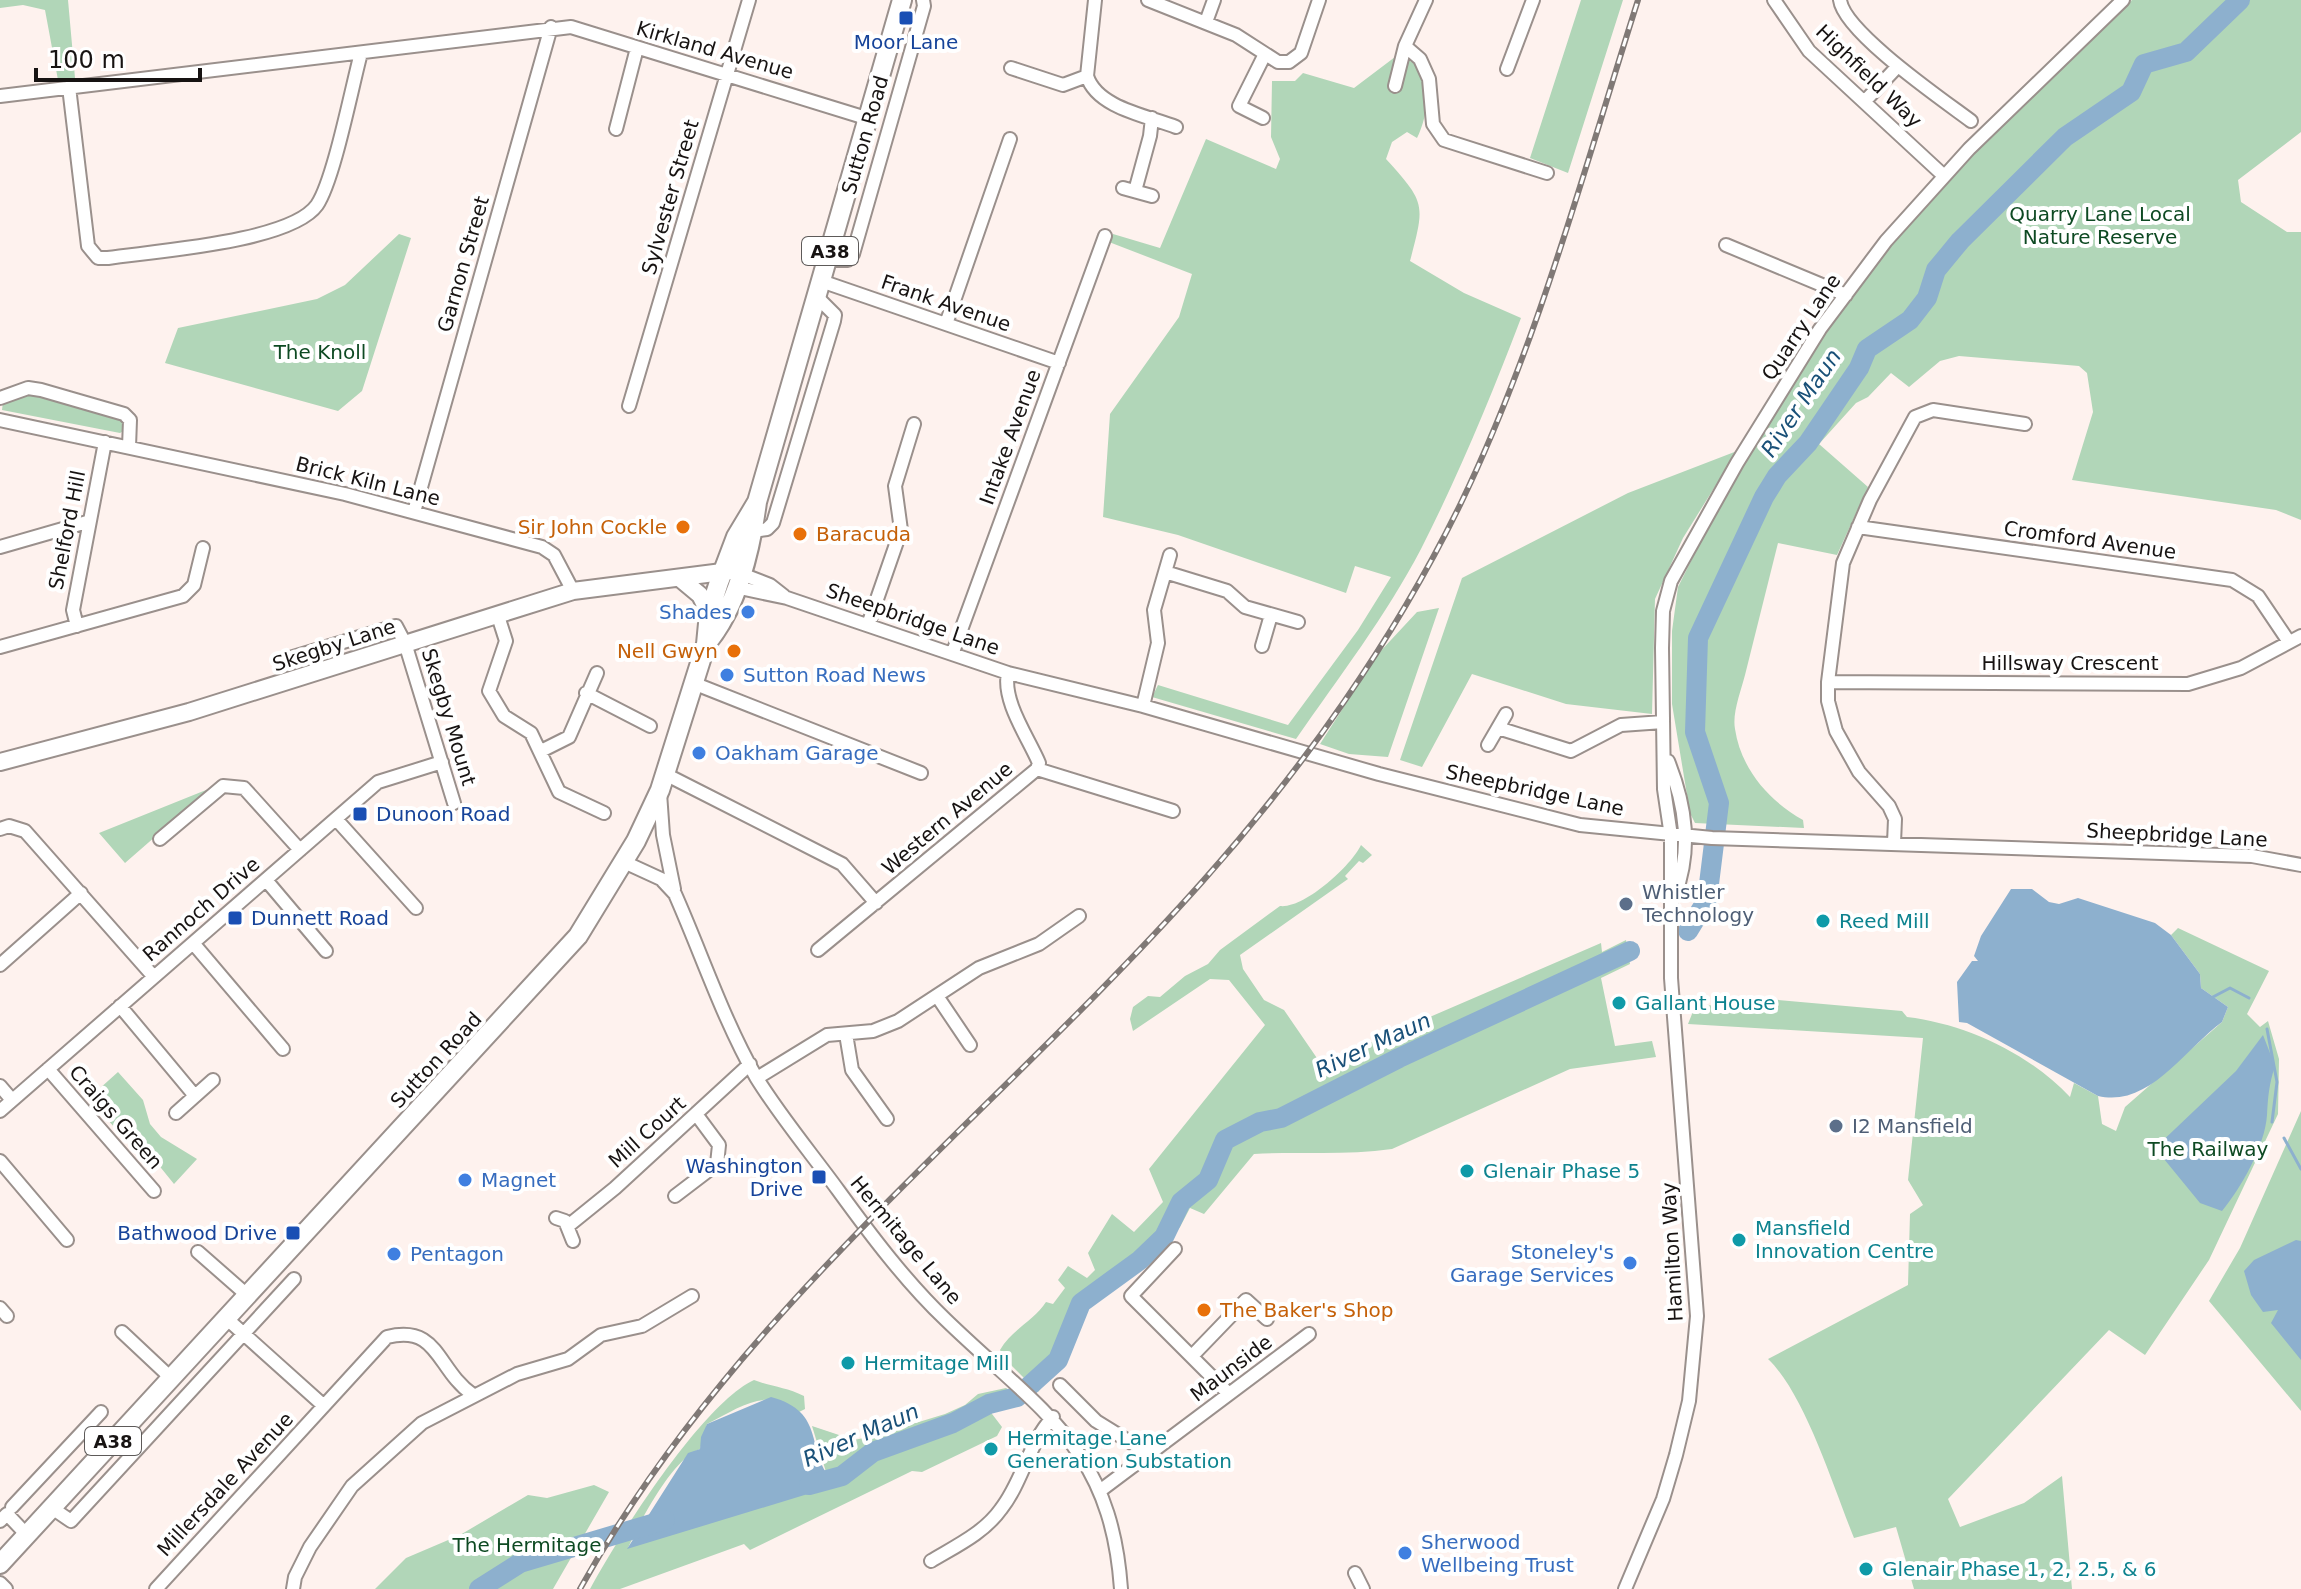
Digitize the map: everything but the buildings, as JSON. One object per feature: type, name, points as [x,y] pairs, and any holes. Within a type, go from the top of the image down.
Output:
[{"type":"highway","name":"Sutton Road","points":[[0,1564],[578,936],[624,862],[662,782],[706,644],[709,613],[747,532],[757,502],[902,0]]},
{"type":"highway","name":"Sutton Road","points":[[706,644],[718,631],[725,578]]},
{"type":"main road","name":"Skegby Lane","points":[[0,762],[189,712],[573,591],[725,578]]},
{"type":"main road","points":[[682,580],[700,595],[709,613]]},
{"type":"street","name":"Sylvester Street","points":[[629,406],[749,0]]},
{"type":"street","name":"Sutton Road","points":[[828,260],[848,260],[853,254],[924,6],[923,0]]},
{"type":"street","points":[[1095,0],[1087,76],[1091,88],[1102,98],[1176,127]]},
{"type":"street","points":[[1148,0],[1206,22],[1278,62],[1289,62],[1301,53],[1319,0]]},
{"type":"street","points":[[1206,22],[1214,0]]},
{"type":"street","points":[[1395,86],[1405,46],[1426,0]]},
{"type":"street","points":[[1507,69],[1533,0]]},
{"type":"street","name":"Highfield Way","points":[[1774,0],[1809,51],[1943,175]]},
{"type":"street","points":[[1840,0],[1847,18],[1898,66],[1971,121]]},
{"type":"street","name":"Quarry Lane","points":[[1671,836],[1664,789],[1663,611],[1671,581],[1737,463],[1820,329],[1886,241],[1943,175],[2123,0]]},
{"type":"street","name":"Garnon Street","points":[[414,512],[551,27]]},
{"type":"street","name":"Kirkland Avenue","points":[[0,96],[571,27],[866,118]]},
{"type":"street","points":[[1405,46],[1420,59],[1429,79],[1433,124],[1444,140],[1547,173]]},
{"type":"street","points":[[616,129],[637,48]]},
{"type":"street","points":[[69,87],[88,246],[98,258],[108,258],[271,232],[306,216],[323,193],[361,53]]},
{"type":"street","points":[[1263,118],[1239,106],[1265,54]]},
{"type":"street","points":[[1865,101],[1898,66]]},
{"type":"street","points":[[1011,68],[1026,82],[1063,85],[1087,76]]},
{"type":"street","points":[[1152,118],[1129,189],[1152,196]]},
{"type":"street","points":[[946,324],[1010,139]]},
{"type":"street","name":"Intake Avenue","points":[[953,652],[1105,236]]},
{"type":"street","points":[[1726,245],[1846,295]]},
{"type":"street","name":"Sutton Road","points":[[747,532],[773,523],[834,321],[835,315],[818,289]]},
{"type":"street","name":"Frank Avenue","points":[[818,289],[946,324],[1059,363]]},
{"type":"street","points":[[0,398],[28,388],[124,414],[130,420],[129,447]]},
{"type":"street","points":[[1894,843],[1895,819],[1889,806],[1859,772],[1836,731],[1828,701],[1843,563],[1903,434],[1915,417],[1933,410],[2025,424]]},
{"type":"street","name":"Brick Kiln Lane","points":[[0,420],[414,512],[549,550],[573,591]]},
{"type":"street","points":[[868,625],[901,530],[895,486],[914,424]]},
{"type":"street","name":"Shelford Hill","points":[[77,626],[73,610],[87,522],[105,442]]},
{"type":"street","points":[[0,547],[87,522]]},
{"type":"street","name":"Cromford Avenue","points":[[1858,527],[2232,580],[2258,596],[2295,639]]},
{"type":"street","points":[[0,647],[183,596],[194,585],[203,548]]},
{"type":"street","points":[[1143,706],[1158,643],[1154,610],[1170,555]]},
{"type":"street","points":[[1165,572],[1227,591],[1245,607],[1298,622]]},
{"type":"street","name":"Sheepbridge Lane","points":[[725,578],[770,585],[787,598],[1008,673],[1143,706],[1365,771],[1580,825],[1705,838],[2252,856],[2301,865]]},
{"type":"street","points":[[1262,646],[1271,615]]},
{"type":"street","points":[[498,616],[506,641],[489,691],[504,716],[531,733],[559,792],[604,813]]},
{"type":"street","points":[[290,658],[396,626],[405,643]]},
{"type":"street","name":"Hillsway Crescent","points":[[1828,682],[2188,684],[2241,668],[2295,639]]},
{"type":"street","name":"Skegby Mount","points":[[405,643],[454,803]]},
{"type":"street","points":[[541,751],[569,737],[597,673]]},
{"type":"street","name":"Western Avenue","points":[[818,950],[1037,769],[1039,763],[1009,696],[1006,684],[1008,673]]},
{"type":"street","points":[[693,683],[921,773]]},
{"type":"street","points":[[586,693],[650,726]]},
{"type":"street","points":[[1488,745],[1506,714]]},
{"type":"street","points":[[1498,728],[1571,751],[1621,725],[1663,722]]},
{"type":"street","name":"Quarry Lane","points":[[1665,755],[1679,791],[1685,837]]},
{"type":"street","name":"Rannoch Drive","points":[[0,1111],[378,782],[442,762]]},
{"type":"street","points":[[1037,769],[1173,811]]},
{"type":"street","points":[[662,782],[842,864],[876,903]]},
{"type":"street","name":"Hermitage Lane","points":[[662,782],[663,835],[675,894],[725,1015],[757,1078],[840,1193],[909,1278],[945,1319],[1053,1417],[1093,1472],[1118,1546],[1121,1589]]},
{"type":"street","points":[[160,839],[223,786],[234,785],[244,788],[300,850]]},
{"type":"street","points":[[336,819],[416,908]]},
{"type":"street","points":[[0,829],[9,826],[25,831],[154,977]]},
{"type":"street","name":"Hamilton Way","points":[[1625,1589],[1663,1499],[1689,1401],[1695,1359],[1697,1316],[1693,1248],[1671,978],[1671,836]]},
{"type":"street","name":"Hamilton Way","points":[[1673,901],[1686,866],[1685,837]]},
{"type":"street","points":[[624,862],[661,879],[675,894]]},
{"type":"street","points":[[266,880],[326,951]]},
{"type":"street","points":[[0,965],[81,893]]},
{"type":"street","points":[[757,1078],[807,1044],[827,1035],[873,1031],[898,1021],[979,968],[1039,944],[1079,916]]},
{"type":"street","points":[[193,943],[283,1049]]},
{"type":"street","points":[[937,996],[970,1045]]},
{"type":"street","points":[[120,1006],[195,1096]]},
{"type":"street","points":[[846,1034],[852,1070],[887,1119]]},
{"type":"street","name":"Mill Court","points":[[568,1226],[615,1188],[750,1064]]},
{"type":"street","name":"Craigs Green","points":[[48,1069],[154,1191]]},
{"type":"street","points":[[176,1113],[213,1080]]},
{"type":"street","points":[[0,1086],[12,1100]]},
{"type":"street","points":[[675,1196],[717,1164],[719,1145],[696,1114]]},
{"type":"street","points":[[0,1161],[67,1240]]},
{"type":"street","points":[[556,1218],[568,1226],[573,1241]]},
{"type":"street","points":[[1175,1249],[1131,1296],[1229,1394]]},
{"type":"street","points":[[198,1252],[247,1295]]},
{"type":"street","points":[[52,1508],[71,1521],[294,1279]]},
{"type":"street","points":[[293,1589],[295,1577],[310,1547],[352,1486],[422,1423],[517,1374],[568,1359],[601,1335],[642,1326],[692,1296]]},
{"type":"street","points":[[1192,1356],[1246,1300],[1267,1319]]},
{"type":"street","points":[[226,1318],[324,1406]]},
{"type":"street","points":[[122,1332],[171,1378]]},
{"type":"street","name":"Millersdale Avenue","points":[[156,1589],[387,1337],[406,1332],[422,1336],[433,1346],[444,1368],[473,1395]]},
{"type":"street","name":"Maunside","points":[[1101,1490],[1309,1334]]},
{"type":"street","points":[[1060,1385],[1096,1421],[1151,1455]]},
{"type":"street","points":[[12,1507],[101,1412]]},
{"type":"street","points":[[931,1561],[967,1539],[1003,1507],[1037,1434],[1053,1417]]},
{"type":"street","points":[[86,1428],[107,1447]]},
{"type":"street","points":[[0,1521],[7,1514],[27,1535]]},
{"type":"street","points":[[1355,1573],[1363,1589]]},
{"type":"street","points":[[0,1583],[6,1589]]},
{"type":"green space","points":[[0,0],[68,0],[75,78],[58,80],[45,10],[23,5],[0,8]]},
{"type":"green space","points":[[1581,0],[1623,0],[1568,173],[1530,158]]},
{"type":"green space","name":"Quarry Lane Local Nature Reserve","points":[[2132,0],[2301,0],[2301,132],[2238,180],[2241,202],[2287,232],[2301,232],[2301,520],[2276,510],[2072,480],[2093,412],[2087,373],[2079,366],[1959,356],[1940,361],[1909,387],[1891,373],[1868,397],[1856,403],[1819,444],[1868,487],[1837,555],[1778,543],[1736,709],[1734,723],[1738,744],[1750,770],[1768,793],[1803,820],[1804,828],[1695,823],[1690,813],[1672,704],[1672,631],[1678,587],[1721,501],[1825,332],[1892,242],[1943,183],[2066,60]]},
{"type":"green space","points":[[1395,57],[1409,60],[1418,67],[1427,89],[1425,115],[1417,138],[1407,132],[1392,142],[1386,159],[1409,185],[1419,205],[1420,215],[1410,261],[1464,293],[1521,318],[1474,435],[1421,549],[1377,622],[1296,739],[1152,697],[1158,685],[1288,725],[1358,630],[1391,577],[1355,566],[1346,593],[1178,535],[1103,517],[1110,414],[1179,317],[1192,274],[1109,242],[1113,234],[1160,248],[1206,139],[1276,169],[1280,159],[1271,137],[1272,81],[1295,81],[1303,73],[1354,88]]},
{"type":"green space","name":"The Knoll","points":[[399,234],[411,238],[362,391],[338,411],[165,363],[178,328],[317,299],[345,285]]},
{"type":"green space","points":[[24,394],[40,394],[120,417],[125,430],[120,433],[2,410],[3,402]]},
{"type":"green space","points":[[1737,451],[1683,538],[1655,599],[1652,714],[1566,704],[1472,674],[1422,767],[1400,760],[1462,578],[1628,493]]},
{"type":"green space","points":[[1439,608],[1388,757],[1349,754],[1320,744],[1377,655],[1417,612]]},
{"type":"green space","points":[[211,788],[125,863],[99,833]]},
{"type":"green space","points":[[1361,845],[1372,855],[1363,863],[1359,861],[1345,876],[1348,879],[1240,955],[1243,969],[1264,1000],[1284,1010],[1321,1064],[1601,943],[1602,952],[1626,940],[1630,964],[1601,978],[1615,1046],[1652,1041],[1656,1057],[1570,1069],[1392,1149],[1254,1154],[1204,1214],[1190,1208],[1180,1227],[1148,1261],[1083,1312],[1069,1354],[1038,1392],[1000,1350],[1046,1302],[1053,1304],[1065,1288],[1058,1280],[1068,1266],[1087,1278],[1095,1270],[1088,1253],[1112,1214],[1134,1232],[1163,1202],[1149,1169],[1265,1025],[1229,980],[1210,979],[1133,1031],[1130,1019],[1133,1007],[1148,996],[1160,997],[1185,976],[1208,964],[1220,950],[1280,906],[1314,894],[1348,864]]},
{"type":"green space","points":[[2178,928],[2269,971],[2247,1014],[2260,1027],[2268,1021],[2279,1059],[2278,1114],[2209,1260],[2145,1355],[2109,1330],[1948,1499],[1960,1527],[2024,1503],[2062,1476],[2072,1589],[1914,1589],[1896,1527],[1854,1538],[1806,1418],[1768,1359],[1908,1285],[1910,1214],[1923,1205],[1908,1180],[1923,1038],[1688,1024],[1692,1014],[1686,1003],[1748,1009],[1768,999],[1902,1011],[1907,1017],[1952,1026],[1996,1044],[2036,1067],[2070,1097],[2074,1083],[2098,1096],[2102,1124],[2116,1131],[2125,1107],[2222,1022],[2228,1007],[2201,988],[2200,974],[2171,935]]},
{"type":"green space","points":[[118,1072],[143,1100],[150,1124],[161,1137],[197,1159],[174,1184],[157,1163],[146,1164],[89,1098]]},
{"type":"green space","points":[[2301,1111],[2301,1411],[2209,1301],[2240,1248]]},
{"type":"green space","points":[[754,1380],[804,1396],[805,1409],[799,1412],[787,1404],[764,1400],[742,1406],[707,1424],[700,1449],[679,1464],[669,1477],[628,1548],[832,1479],[826,1472],[812,1426],[854,1440],[945,1414],[965,1405],[978,1394],[1006,1388],[1014,1393],[1005,1405],[989,1410],[1002,1427],[997,1436],[922,1472],[912,1471],[750,1550],[744,1544],[620,1589],[590,1589],[640,1506],[687,1443],[710,1415]]},
{"type":"green space","name":"The Hermitage","points":[[594,1485],[609,1492],[553,1589],[375,1589],[406,1558],[460,1535],[528,1495],[547,1498]]},
{"type":"water","points":[[2011,889],[2032,889],[2049,902],[2059,904],[2078,898],[2155,923],[2171,935],[2200,974],[2201,988],[2228,1007],[2222,1022],[2150,1085],[2116,1097],[2098,1096],[1967,1023],[1959,1022],[1957,982],[1972,961],[1978,961],[1974,956],[1981,936]]},
{"type":"water","name":"The Railway","points":[[2263,1035],[2275,1066],[2262,1140],[2237,1191],[2222,1211],[2200,1203],[2155,1148],[2236,1071]]},
{"type":"water","points":[[2296,1240],[2301,1241],[2301,1360],[2271,1323],[2278,1310],[2263,1312],[2251,1295],[2244,1271],[2254,1260]]},
{"type":"water","points":[[771,1397],[789,1404],[808,1422],[819,1457],[832,1480],[811,1493],[627,1549],[688,1453],[700,1449],[707,1424]]},
{"type":"waterway","name":"River Maun","points":[[1688,931],[1707,900],[1719,803],[1695,732],[1698,638],[1764,497],[1777,476],[1808,443],[1859,368],[1867,349],[1910,320],[1927,298],[1936,270],[1960,241],[2065,137],[2131,92],[2144,64],[2186,52],[2240,0]]},
{"type":"waterway","name":"River Maun","points":[[809,1485],[842,1476],[873,1452],[953,1423],[989,1404],[1017,1397],[1058,1360],[1081,1303],[1140,1260],[1164,1237],[1181,1202],[1208,1180],[1225,1140],[1260,1122],[1281,1118],[1399,1058],[1630,951]]},
{"type":"waterway","points":[[2211,998],[2230,988],[2249,998]]},
{"type":"waterway","points":[[2267,1029],[2277,1082],[2272,1122]]},
{"type":"waterway","points":[[2284,1138],[2301,1169]]},
{"type":"waterway","name":"River Maun","points":[[479,1589],[520,1563],[665,1520]]},
{"type":"railway","points":[[580,1589],[643,1488],[713,1394],[790,1305],[871,1219],[1122,968],[1202,882],[1275,795],[1376,654],[1460,505],[1513,382],[1558,256],[1638,0]]},
{"type":"place","name":"Moor Lane","points":[[906,18]]},
{"type":"place","name":"Sir John Cockle","points":[[683,527]]},
{"type":"place","name":"Baracuda","points":[[800,534]]},
{"type":"place","name":"Shades","points":[[748,612]]},
{"type":"place","name":"Nell Gwyn","points":[[734,651]]},
{"type":"place","name":"Sutton Road News","points":[[727,675]]},
{"type":"place","name":"Oakham Garage","points":[[699,753]]},
{"type":"place","name":"Dunoon Road","points":[[360,814]]},
{"type":"place","name":"Whistler Technology","points":[[1626,904]]},
{"type":"place","name":"Dunnett Road","points":[[235,918]]},
{"type":"place","name":"Reed Mill","points":[[1823,921]]},
{"type":"place","name":"Gallant House","points":[[1619,1003]]},
{"type":"place","name":"I2 Mansfield","points":[[1836,1126]]},
{"type":"place","name":"Glenair Phase 5","points":[[1467,1171]]},
{"type":"place","name":"Washington Drive","points":[[819,1177]]},
{"type":"place","name":"Magnet","points":[[465,1180]]},
{"type":"place","name":"Bathwood Drive","points":[[293,1233]]},
{"type":"place","name":"Mansfield Innovation Centre","points":[[1739,1240]]},
{"type":"place","name":"Pentagon","points":[[394,1254]]},
{"type":"place","name":"Stoneley's Garage Services","points":[[1630,1263]]},
{"type":"place","name":"The Baker's Shop","points":[[1204,1310]]},
{"type":"place","name":"Hermitage Mill","points":[[848,1363]]},
{"type":"place","name":"Hermitage Lane Generation Substation","points":[[991,1449]]},
{"type":"place","name":"Sherwood Wellbeing Trust","points":[[1405,1553]]},
{"type":"place","name":"Glenair Phase 1, 2, 2.5, & 6","points":[[1866,1569]]}]
